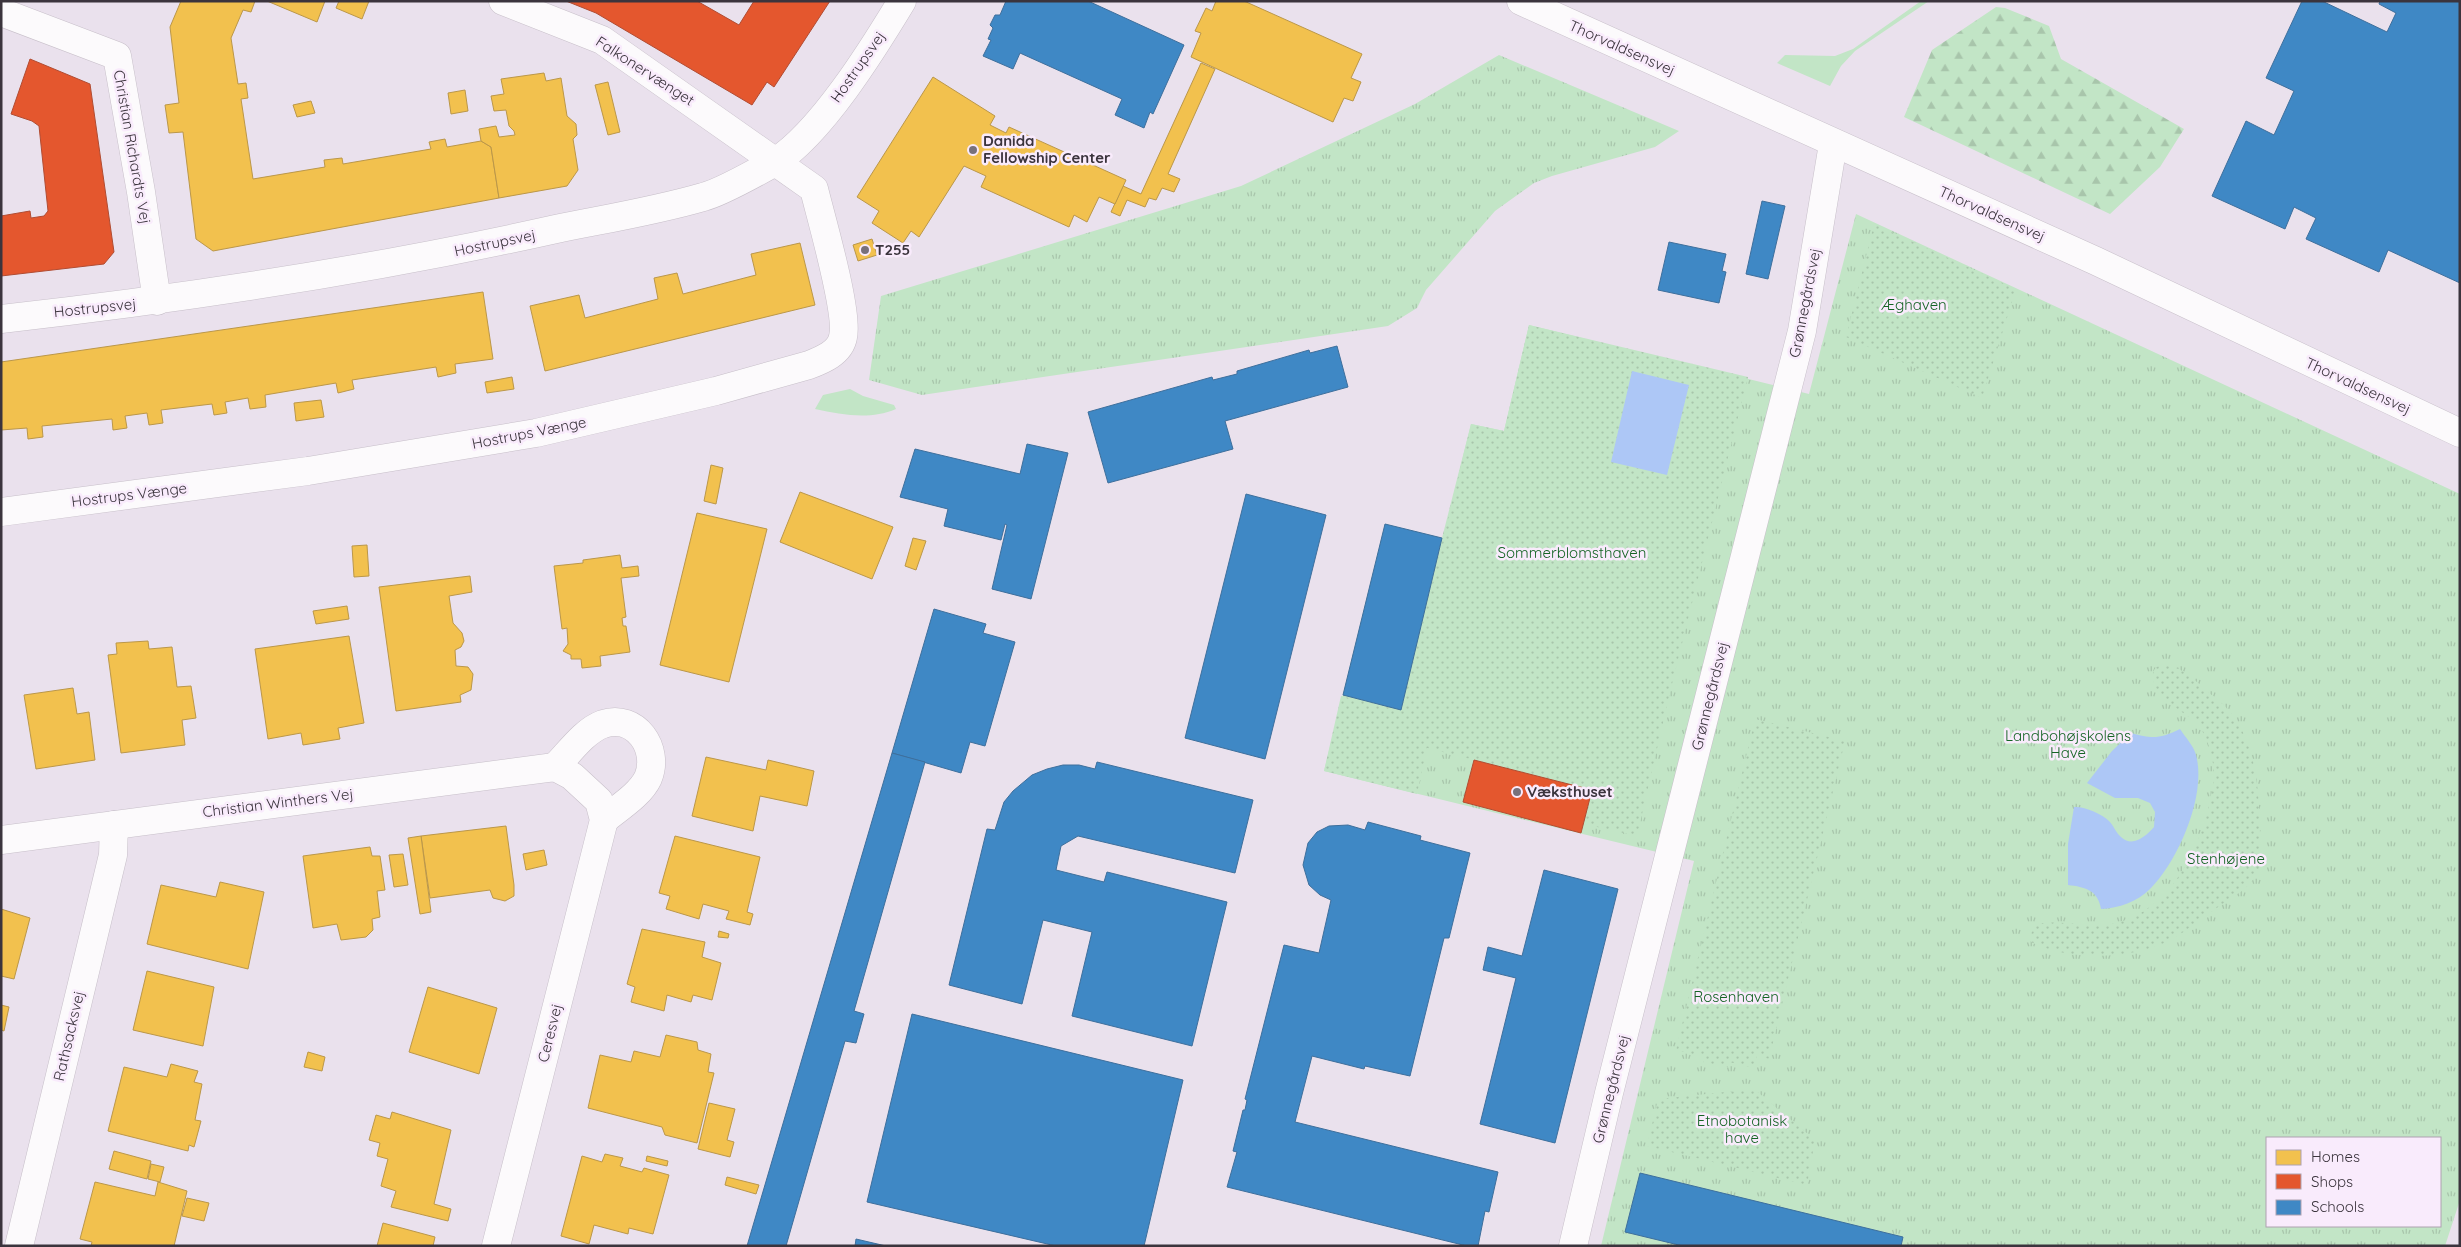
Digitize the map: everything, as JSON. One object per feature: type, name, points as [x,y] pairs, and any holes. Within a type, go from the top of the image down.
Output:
[{"type":"street","name":"Falkonervænget","points":[[503,1],[602,40],[776,161]]},
{"type":"street","name":"Hostrupsvej","points":[[1,319],[157,301],[302,280],[450,253],[706,197],[776,161],[825,115],[902,1]]},
{"type":"street","name":"Thorvaldsensvej","points":[[1520,1],[1550,7],[1833,144],[2096,261],[2460,433]]},
{"type":"street","name":"Christian Richardts Vej","points":[[1,12],[116,56],[142,192],[157,301]]},
{"type":"street","name":"Grønnegårdsvej","points":[[1572,1246],[1802,331],[1833,144]]},
{"type":"street","name":"Hostrups Vænge","points":[[1,512],[308,471],[536,434],[716,391],[821,361],[838,347],[843,338],[843,314],[814,189],[776,161]]},
{"type":"street","points":[[618,722],[638,731],[646,741],[651,752],[652,765],[641,789],[604,820],[599,801],[587,788],[572,776],[555,767],[592,730],[604,724],[618,722]]},
{"type":"street","name":"Christian Winthers Vej","points":[[1,840],[555,767]]},
{"type":"street","name":"Ceresvej","points":[[496,1246],[604,820]]},
{"type":"street","name":"Rathsacksvej","points":[[19,1246],[113,855],[114,825]]},
{"type":"green space","points":[[1921,1],[1929,1],[1855,51],[1841,66],[1830,86],[1777,63],[1785,55],[1835,56],[1853,49]]},
{"type":"green space","points":[[1996,7],[2005,8],[2049,26],[2061,59],[2184,129],[2160,167],[2110,214],[1904,117],[1932,50]]},
{"type":"green space","points":[[1499,55],[1679,131],[1655,147],[1552,176],[1534,183],[1495,211],[1426,290],[1417,308],[1388,326],[922,395],[869,380],[881,296],[1241,186],[1415,104]]},
{"type":"green space","name":"Landbohøjskolens Have","points":[[1856,214],[2460,494],[2460,1200],[2445,1246],[1601,1246],[1694,861],[1324,771],[1385,524],[1442,538],[1471,424],[1504,431],[1529,325],[1809,394]]},
{"type":"green space","name":"Æghaven","points":[[1874,224],[2016,289],[1982,398],[1846,337]]},
{"type":"green space","name":"Sommerblomsthaven","points":[[1529,325],[1748,377],[1671,688],[1637,836],[1584,824],[1592,790],[1427,748],[1417,794],[1324,771],[1341,696],[1401,710],[1471,424],[1504,431]]},
{"type":"green space","points":[[850,389],[863,396],[894,405],[896,409],[876,414],[846,415],[815,409],[823,395]]},
{"type":"green space","name":"Stenhøjene","points":[[2167,664],[2198,682],[2226,708],[2232,714],[2247,741],[2255,771],[2259,802],[2261,856],[2258,872],[2242,891],[2184,932],[2159,945],[2141,951],[2103,956],[2083,955],[2064,953],[2031,942],[2030,935],[2037,924],[2106,925],[2136,916],[2153,905],[2168,890],[2181,873],[2191,854],[2207,815],[2214,781],[2212,756],[2201,729],[2164,698],[2154,683],[2153,674],[2155,669],[2160,665]]},
{"type":"green space","name":"Rosenhaven","points":[[1755,719],[1845,741],[1769,1059],[1757,1055],[1754,1068],[1729,1062],[1728,1067],[1703,1062],[1704,1057],[1676,1050]]},
{"type":"green space","name":"Etnobotanisk have","points":[[1754,1089],[1815,1140],[1807,1185],[1647,1146],[1658,1099]]},
{"type":"water","points":[[1632,371],[1689,385],[1667,475],[1611,462]]},
{"type":"water","points":[[2180,729],[2195,752],[2198,771],[2194,808],[2180,845],[2171,862],[2145,894],[2127,904],[2101,909],[2097,898],[2090,891],[2085,888],[2068,885],[2068,844],[2074,807],[2088,809],[2102,816],[2126,840],[2139,840],[2154,827],[2155,812],[2150,803],[2138,798],[2115,798],[2087,783],[2112,751],[2131,733],[2156,737],[2167,735]]},
{"type":"building: Homes","points":[[181,1],[255,1],[251,12],[243,10],[231,38],[238,84],[246,83],[248,98],[241,99],[253,179],[325,167],[324,160],[342,158],[343,164],[431,149],[429,142],[445,139],[447,147],[481,141],[491,147],[499,198],[213,251],[196,239],[183,132],[169,133],[165,105],[179,103],[170,27]]},
{"type":"building: Homes","points":[[267,1],[325,1],[317,22]]},
{"type":"building: Homes","points":[[339,1],[369,1],[362,19],[336,8]]},
{"type":"building: Homes","points":[[1216,1],[1244,1],[1362,54],[1351,78],[1361,82],[1353,101],[1344,98],[1333,122],[1191,57],[1201,33],[1195,31],[1206,8],[1212,11]]},
{"type":"building: Homes","points":[[1201,63],[1215,69],[1168,174],[1180,179],[1174,192],[1162,188],[1156,200],[1149,198],[1145,207],[1127,200],[1120,216],[1111,212],[1123,186],[1141,194]]},
{"type":"building: Homes","points":[[544,73],[546,81],[561,78],[567,116],[576,124],[577,135],[573,139],[578,170],[567,186],[499,198],[491,147],[481,141],[479,129],[496,126],[499,137],[515,135],[509,126],[506,110],[494,111],[491,96],[504,94],[501,79]]},
{"type":"building: Homes","name":"Danida Fellowship Center","points":[[933,77],[995,116],[990,125],[1006,133],[1009,127],[1126,180],[1115,204],[1099,197],[1087,222],[1074,215],[1069,227],[981,187],[986,176],[964,166],[919,237],[911,231],[903,243],[872,223],[879,211],[857,197]]},
{"type":"building: Homes","points":[[608,82],[620,132],[608,135],[595,85]]},
{"type":"building: Homes","points":[[465,90],[468,111],[451,114],[448,93]]},
{"type":"building: Homes","points":[[311,101],[315,113],[297,117],[293,105]]},
{"type":"building: Homes","name":"T255","points":[[872,239],[877,255],[858,261],[853,245]]},
{"type":"building: Homes","points":[[800,243],[815,305],[545,371],[530,306],[579,295],[585,318],[658,299],[654,278],[677,273],[683,294],[756,275],[751,254]]},
{"type":"building: Homes","points":[[483,292],[493,359],[455,364],[456,373],[438,377],[436,367],[352,380],[354,389],[338,393],[336,383],[265,395],[266,407],[250,409],[248,398],[225,402],[227,413],[214,415],[212,404],[161,410],[163,423],[149,425],[147,413],[125,416],[127,428],[113,430],[112,419],[42,426],[43,437],[28,439],[27,428],[1,430],[1,362]]},
{"type":"building: Homes","points":[[512,377],[514,389],[487,393],[485,382]]},
{"type":"building: Homes","points":[[321,400],[324,417],[296,421],[294,403]]},
{"type":"building: Homes","points":[[711,465],[723,468],[716,504],[704,501]]},
{"type":"building: Homes","points":[[800,492],[893,527],[872,579],[780,542]]},
{"type":"building: Homes","points":[[697,513],[767,529],[729,682],[660,665]]},
{"type":"building: Homes","points":[[913,538],[926,541],[916,570],[905,566]]},
{"type":"building: Homes","points":[[367,545],[369,576],[354,577],[352,546]]},
{"type":"building: Homes","points":[[620,555],[622,568],[638,566],[639,576],[621,578],[626,617],[622,618],[623,626],[626,626],[630,652],[600,656],[601,666],[582,668],[581,659],[571,659],[571,655],[563,651],[568,644],[567,628],[562,629],[554,566],[583,563],[583,560]]},
{"type":"building: Homes","points":[[470,576],[472,592],[449,596],[453,623],[462,633],[464,641],[461,647],[455,650],[456,666],[468,667],[473,674],[471,690],[460,695],[461,702],[396,711],[379,587]]},
{"type":"building: Homes","points":[[347,606],[349,619],[316,624],[313,611]]},
{"type":"building: Homes","points":[[349,636],[364,723],[338,728],[340,739],[303,745],[301,733],[268,739],[255,649]]},
{"type":"building: Homes","points":[[148,641],[149,649],[172,647],[177,687],[191,686],[196,718],[182,720],[185,745],[121,753],[108,655],[117,654],[116,643]]},
{"type":"building: Homes","points":[[73,688],[77,714],[89,712],[95,760],[36,769],[24,695]]},
{"type":"building: Homes","points":[[706,757],[766,770],[768,760],[814,771],[807,806],[760,796],[753,831],[692,816]]},
{"type":"building: Homes","points":[[506,826],[514,896],[505,901],[493,898],[490,890],[430,898],[421,836]]},
{"type":"building: Homes","points":[[421,836],[431,912],[420,914],[408,838]]},
{"type":"building: Homes","points":[[675,836],[760,857],[747,912],[753,914],[750,925],[726,919],[729,911],[703,904],[699,919],[666,909],[670,896],[659,893]]},
{"type":"building: Homes","points":[[370,847],[372,856],[380,856],[385,890],[377,891],[380,917],[372,919],[373,930],[366,937],[341,940],[337,924],[313,928],[303,856]]},
{"type":"building: Homes","points":[[544,850],[547,865],[526,870],[523,854]]},
{"type":"building: Homes","points":[[403,854],[408,885],[394,887],[389,855]]},
{"type":"building: Homes","points":[[220,882],[264,892],[248,969],[147,944],[161,885],[216,897]]},
{"type":"building: Homes","points":[[1,909],[30,918],[14,979],[1,976]]},
{"type":"building: Homes","points":[[642,929],[705,942],[702,957],[721,963],[712,1000],[693,995],[691,1002],[667,995],[664,1011],[631,1002],[635,987],[627,984]]},
{"type":"building: Homes","points":[[719,931],[729,934],[728,938],[718,937]]},
{"type":"building: Homes","points":[[147,971],[214,987],[203,1046],[133,1030]]},
{"type":"building: Homes","points":[[428,987],[497,1008],[479,1074],[409,1052]]},
{"type":"building: Homes","points":[[1,1005],[9,1007],[4,1031],[1,1030]]},
{"type":"building: Homes","points":[[666,1035],[697,1042],[698,1050],[711,1054],[708,1072],[714,1073],[697,1143],[665,1135],[662,1127],[588,1108],[600,1055],[631,1062],[634,1051],[660,1057]]},
{"type":"building: Homes","points":[[308,1052],[325,1057],[322,1071],[304,1067]]},
{"type":"building: Homes","points":[[171,1064],[198,1071],[194,1082],[202,1084],[195,1120],[201,1121],[194,1147],[189,1145],[188,1151],[108,1131],[124,1067],[167,1077]]},
{"type":"building: Homes","points":[[709,1103],[735,1109],[727,1140],[734,1142],[730,1157],[698,1149]]},
{"type":"building: Homes","points":[[392,1112],[451,1130],[434,1204],[451,1209],[448,1221],[391,1207],[396,1191],[381,1186],[388,1159],[377,1156],[380,1143],[369,1140],[376,1115],[390,1119]]},
{"type":"building: Homes","points":[[114,1151],[151,1161],[147,1179],[109,1169]]},
{"type":"building: Homes","points":[[605,1154],[623,1158],[620,1166],[642,1172],[644,1168],[669,1175],[653,1234],[629,1228],[628,1234],[594,1225],[589,1244],[561,1236],[582,1156],[602,1162]]},
{"type":"building: Homes","points":[[647,1156],[668,1161],[667,1166],[646,1161]]},
{"type":"building: Homes","points":[[151,1164],[164,1167],[160,1182],[148,1179]]},
{"type":"building: Homes","points":[[727,1177],[759,1185],[756,1194],[725,1185]]},
{"type":"building: Homes","points":[[95,1182],[155,1196],[158,1182],[187,1191],[174,1246],[91,1246],[92,1242],[80,1239]]},
{"type":"building: Homes","points":[[187,1198],[209,1203],[204,1221],[182,1216]]},
{"type":"building: Homes","points":[[383,1223],[435,1237],[433,1246],[377,1246]]},
{"type":"building: Shops","points":[[566,1],[697,1],[739,25],[754,1],[830,1],[774,87],[767,82],[752,105],[596,13]]},
{"type":"building: Shops","points":[[30,59],[90,84],[114,252],[104,264],[1,276],[1,216],[30,211],[31,218],[44,216],[48,211],[39,126],[32,121],[11,114]]},
{"type":"building: Shops","points":[[1474,760],[1592,790],[1581,833],[1463,802]]},
{"type":"building: Schools","points":[[1006,1],[1088,1],[1184,45],[1153,114],[1150,112],[1144,128],[1115,115],[1122,99],[1020,53],[1013,69],[983,56],[991,40],[988,39],[993,28],[990,25],[995,15],[1000,15]]},
{"type":"building: Schools","points":[[2302,1],[2322,1],[2387,32],[2396,13],[2379,4],[2380,1],[2460,1],[2460,283],[2388,250],[2379,272],[2306,239],[2316,218],[2294,207],[2285,229],[2212,196],[2246,121],[2274,135],[2294,91],[2266,78]]},
{"type":"building: Schools","points":[[1762,201],[1785,206],[1768,279],[1746,274]]},
{"type":"building: Schools","points":[[1669,242],[1726,254],[1722,271],[1726,272],[1719,303],[1658,290]]},
{"type":"building: Schools","points":[[1337,346],[1348,387],[1225,421],[1233,449],[1108,483],[1088,412],[1212,377],[1213,380],[1237,374],[1237,371],[1309,350],[1310,353]]},
{"type":"building: Schools","points":[[1027,444],[1068,453],[1031,599],[992,589],[1007,525],[1005,524],[1001,540],[944,526],[948,509],[900,497],[915,449],[1020,474]]},
{"type":"building: Schools","points":[[1246,494],[1326,515],[1265,759],[1185,738]]},
{"type":"building: Schools","points":[[1385,524],[1442,538],[1401,710],[1343,695]]},
{"type":"building: Schools","points":[[934,609],[986,624],[983,633],[1015,642],[985,746],[970,742],[961,773],[892,753]]},
{"type":"building: Schools","points":[[892,753],[925,762],[854,1011],[864,1014],[856,1043],[845,1041],[786,1246],[747,1246]]},
{"type":"building: Schools","points":[[1097,762],[1253,800],[1235,873],[1078,836],[1061,846],[1056,870],[1104,882],[1107,872],[1227,902],[1192,1046],[1072,1016],[1092,932],[1043,920],[1022,1004],[949,985],[987,829],[995,830],[1004,802],[1013,791],[1032,775],[1063,765],[1079,765],[1095,769]]},
{"type":"building: Schools","points":[[1368,822],[1421,836],[1420,840],[1470,853],[1449,938],[1444,938],[1410,1076],[1365,1066],[1364,1069],[1312,1056],[1295,1122],[1498,1172],[1489,1212],[1485,1211],[1478,1246],[1467,1246],[1227,1187],[1237,1152],[1233,1151],[1243,1110],[1245,1110],[1247,1100],[1245,1099],[1284,945],[1319,953],[1331,900],[1320,895],[1309,885],[1303,865],[1308,843],[1317,832],[1329,826],[1348,825],[1365,830]]},
{"type":"building: Schools","points":[[1544,870],[1618,889],[1555,1143],[1480,1124],[1516,978],[1483,970],[1488,947],[1522,956]]},
{"type":"building: Schools","points":[[912,1014],[1183,1080],[1144,1246],[1056,1246],[867,1202]]},
{"type":"building: Schools","points":[[1640,1173],[1903,1237],[1901,1246],[1683,1246],[1625,1232]]},
{"type":"building: Schools","points":[[856,1239],[886,1246],[855,1246]]},
{"type":"place","name":"Danida Fellowship Center","points":[[973,150]]},
{"type":"place","name":"T255","points":[[865,250]]},
{"type":"place","name":"Væksthuset","points":[[1517,792]]}]
